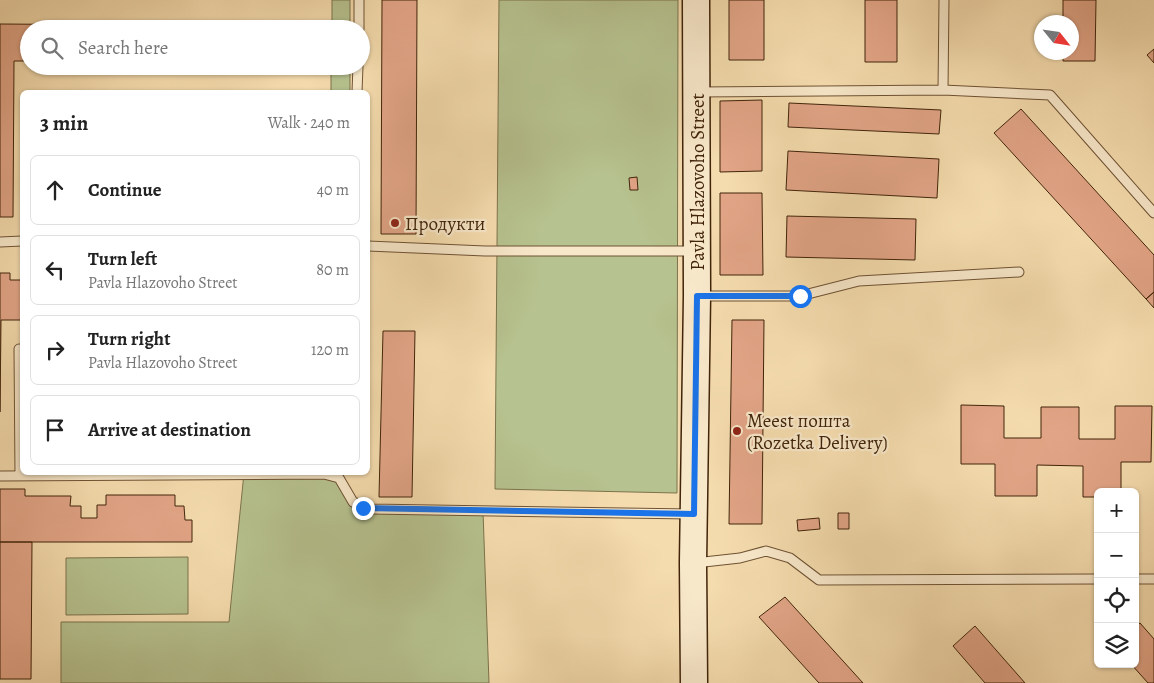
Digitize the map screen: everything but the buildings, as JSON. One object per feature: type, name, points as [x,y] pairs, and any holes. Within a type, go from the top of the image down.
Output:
[{"type":"street","name":"Pavla Hlazovoho Street","points":[[694,683],[693,563],[697,296],[696,0]]},
{"type":"lane","points":[[359,0],[359,20]]},
{"type":"lane","points":[[943,90],[944,0]]},
{"type":"lane","points":[[357,90],[358,75]]},
{"type":"lane","points":[[696,92],[943,90],[1050,95],[1154,213]]},
{"type":"lane","points":[[0,242],[20,241]]},
{"type":"lane","points":[[370,246],[485,252],[697,251]]},
{"type":"lane","points":[[697,296],[800,296],[859,281],[1019,272]]},
{"type":"lane","points":[[20,349],[20,475]]},
{"type":"lane","points":[[0,476],[83,475]]},
{"type":"lane","points":[[339,475],[353,502],[371,509],[694,514]]},
{"type":"lane","points":[[693,563],[740,558],[766,551],[790,558],[820,580],[1094,579]]},
{"type":"lane","points":[[1139,579],[1154,578]]},
{"type":"green space","points":[[332,0],[350,0],[350,20],[332,20]]},
{"type":"green space","points":[[499,0],[678,0],[677,493],[495,489]]},
{"type":"green space","points":[[331,75],[350,75],[350,90],[331,90]]},
{"type":"green space","points":[[244,475],[335,476],[358,506],[483,511],[489,683],[61,683],[61,622],[229,622]]},
{"type":"green space","points":[[188,557],[188,614],[66,615],[66,558]]},
{"type":"place","name":"Продукти","points":[[395,223]]},
{"type":"place","name":"Meest пошта (Rozetka Delivery)","points":[[737,431]]},
{"type":"route","points":[[363,508],[483,512],[694,514],[697,296],[800,296]]}]
